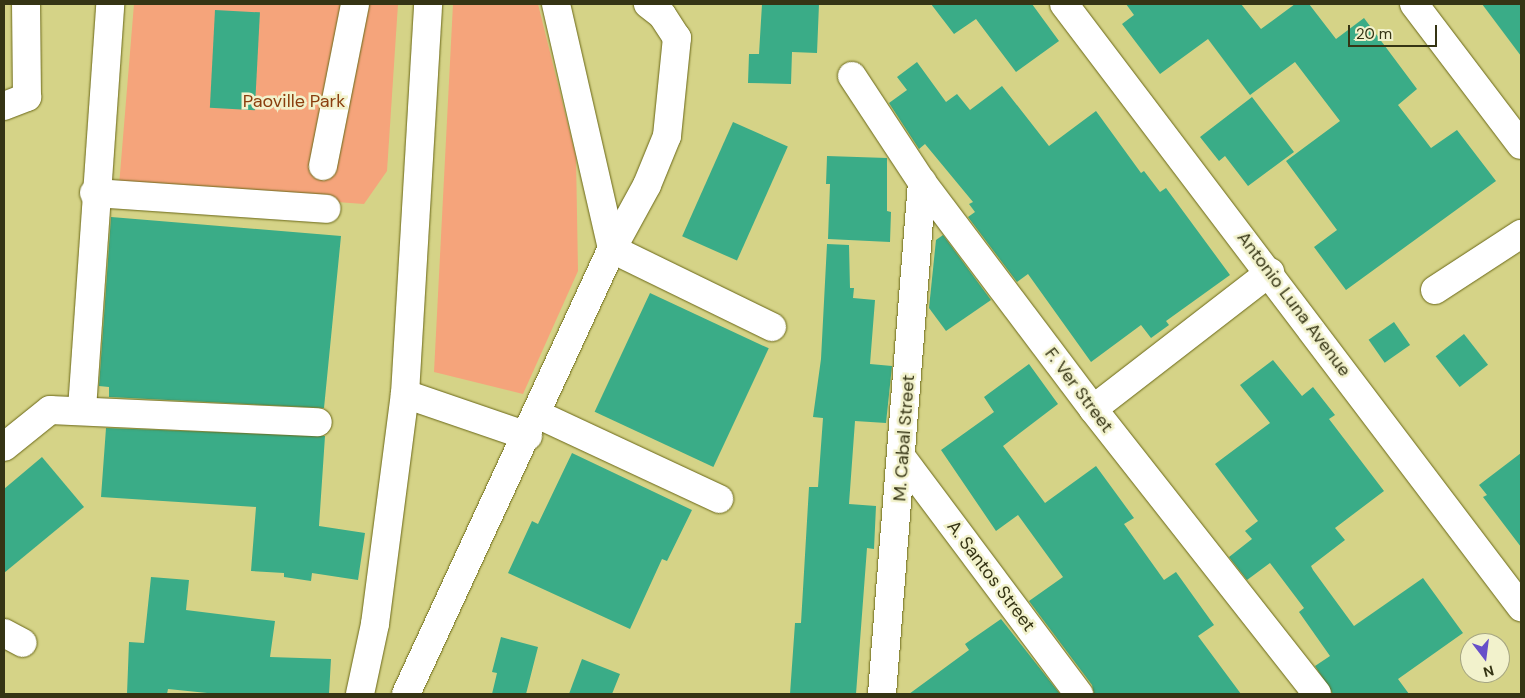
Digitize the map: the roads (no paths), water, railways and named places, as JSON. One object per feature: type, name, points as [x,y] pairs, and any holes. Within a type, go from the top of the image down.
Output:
[{"type":"street","points":[[4,106],[27,97],[26,4]]},
{"type":"street","points":[[82,409],[94,193],[110,4]]},
{"type":"street","points":[[323,166],[355,4]]},
{"type":"street","points":[[360,694],[375,624],[405,394],[428,4]]},
{"type":"street","points":[[556,4],[612,249]]},
{"type":"street","points":[[406,694],[612,249],[647,185],[666,136],[677,38],[662,15],[648,4]]},
{"type":"street","name":"Antonio Luna Avenue","points":[[1064,4],[1270,272],[1521,607]]},
{"type":"street","points":[[1414,4],[1521,145]]},
{"type":"street","name":"F. Ver Street","points":[[852,76],[922,182],[1093,409],[1317,694]]},
{"type":"street","name":"M. Cabal Street","points":[[882,694],[903,458],[922,182]]},
{"type":"street","points":[[94,193],[326,209]]},
{"type":"street","points":[[1435,290],[1521,234]]},
{"type":"street","points":[[612,249],[772,327]]},
{"type":"street","points":[[1093,409],[1270,272]]},
{"type":"street","points":[[405,394],[532,425],[719,499]]},
{"type":"street","points":[[4,447],[50,410],[82,409],[318,422]]},
{"type":"street","name":"A. Santos Street","points":[[903,458],[1079,694]]},
{"type":"park label","name":"Paoville Park","points":[[294,101]]}]
